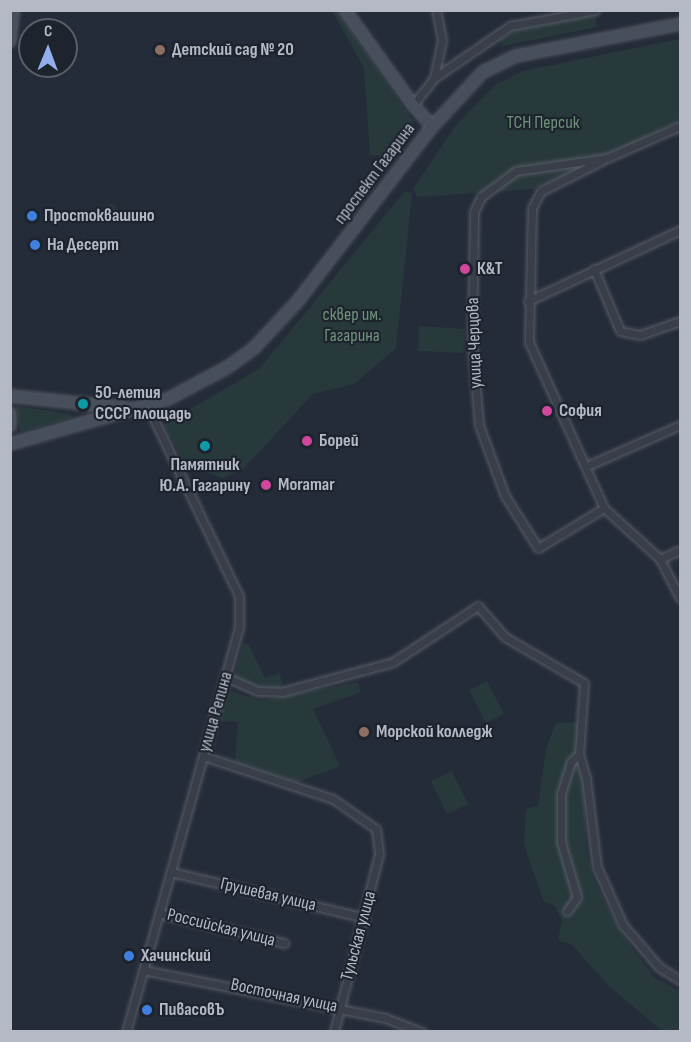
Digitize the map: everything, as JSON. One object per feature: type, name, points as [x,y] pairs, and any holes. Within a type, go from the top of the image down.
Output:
[{"type":"main road","points":[[10,41],[13,10]]},
{"type":"main road","points":[[345,10],[412,105],[432,126]]},
{"type":"main road","name":"проспект Гагарина","points":[[10,444],[185,392],[254,348],[297,302],[432,126],[471,81],[495,64],[516,56],[681,24]]},
{"type":"main road","name":"проспект Гагарина","points":[[10,396],[129,408]]},
{"type":"main road","points":[[10,412],[10,426]]},
{"type":"street","points":[[435,78],[442,40],[436,10]]},
{"type":"street","points":[[412,105],[435,78],[510,26],[596,10]]},
{"type":"street","name":"улица Черцова","points":[[604,508],[538,548],[505,496],[479,425],[472,344],[474,212],[482,197],[516,171],[607,158],[681,126]]},
{"type":"street","points":[[607,158],[541,191],[532,208],[528,302],[529,342],[587,466],[604,508],[660,559],[681,598]]},
{"type":"street","points":[[528,302],[681,230]]},
{"type":"street","points":[[594,269],[615,326],[626,335],[640,335],[681,321]]},
{"type":"street","name":"улица Репина","points":[[126,1032],[239,627],[239,596],[147,405]]},
{"type":"street","points":[[587,466],[681,425]]},
{"type":"street","points":[[660,559],[681,550]]},
{"type":"street","points":[[226,677],[257,691],[282,692],[393,662],[478,606],[505,638],[585,683],[579,754],[586,778],[594,856],[617,914],[658,967],[681,980]]},
{"type":"street","points":[[567,911],[577,897],[561,842],[561,794],[571,762],[579,754]]},
{"type":"street","name":"Тульская улица","points":[[203,756],[333,799],[376,829],[380,840],[365,918],[334,1032]]},
{"type":"street","name":"Грушевая улица","points":[[171,872],[365,918]]},
{"type":"street","name":"Российская улица","points":[[159,913],[284,943]]},
{"type":"street","name":"Восточная улица","points":[[143,970],[340,1008],[422,1032]]},
{"type":"green space","points":[[332,11],[337,11],[414,122],[382,156],[370,155],[364,68]]},
{"type":"green space","points":[[595,15],[597,27],[503,46],[499,40],[516,30]]},
{"type":"green space","name":"ТСН Персик","points":[[680,39],[680,121],[534,189],[417,197],[413,189],[456,125],[495,85],[523,71]]},
{"type":"green space","name":"сквер им. Гагарина","points":[[405,191],[412,194],[396,348],[354,384],[313,394],[243,469],[223,478],[186,465],[164,425],[260,368]]},
{"type":"green space","points":[[108,204],[114,204],[118,211],[114,218],[108,218],[104,214],[104,208]]},
{"type":"green space","points":[[419,326],[465,329],[463,353],[418,351]]},
{"type":"green space","points":[[16,406],[70,414],[72,418],[20,432]]},
{"type":"green space","points":[[243,643],[249,645],[265,678],[279,673],[283,684],[279,688],[257,686],[234,677]]},
{"type":"green space","points":[[487,681],[504,714],[486,723],[469,690]]},
{"type":"green space","points":[[358,682],[361,692],[313,709],[340,766],[298,782],[235,762],[238,722],[219,721],[228,690],[260,701]]},
{"type":"green space","points":[[580,722],[587,855],[594,880],[621,932],[654,977],[680,991],[680,1031],[662,1031],[609,986],[572,945],[558,940],[562,921],[555,906],[544,902],[528,857],[524,843],[526,809],[538,806],[546,748],[556,723]]},
{"type":"green space","points":[[452,771],[468,804],[447,814],[431,781]]},
{"type":"place","name":"Детский сад № 20","points":[[160,50]]},
{"type":"place","name":"Простоквашино","points":[[32,216]]},
{"type":"place","name":"На Десерт","points":[[35,245]]},
{"type":"place","name":"К&Т","points":[[465,269]]},
{"type":"place","name":"50-летия СССР площадь","points":[[83,404]]},
{"type":"place","name":"София","points":[[547,411]]},
{"type":"place","name":"Борей","points":[[307,441]]},
{"type":"place","name":"Памятник Ю.А. Гагарину","points":[[205,446]]},
{"type":"place","name":"Moramar","points":[[266,485]]},
{"type":"place","name":"Морской колледж","points":[[364,732]]},
{"type":"place","name":"Хачинский","points":[[129,956]]},
{"type":"place","name":"ПивасовЪ","points":[[147,1010]]}]
